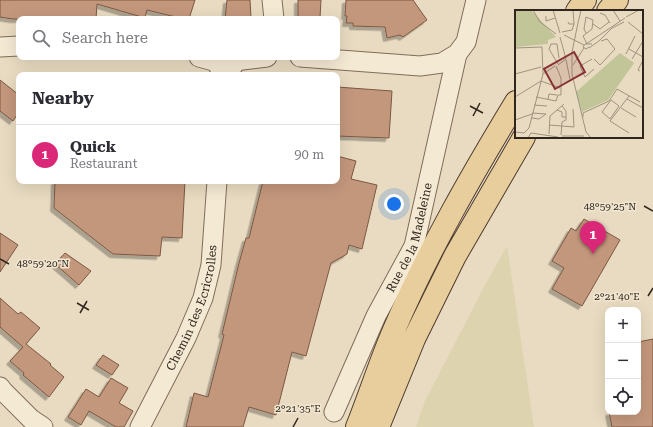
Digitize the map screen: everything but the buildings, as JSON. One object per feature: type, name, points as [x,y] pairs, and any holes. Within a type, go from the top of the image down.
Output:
[{"type":"main road","points":[[578,10],[585,0]]},
{"type":"main road","points":[[603,10],[609,0]]},
{"type":"main road","points":[[609,10],[617,0]]},
{"type":"main road","points":[[357,427],[394,330],[437,240],[485,153],[515,104]]},
{"type":"main road","points":[[378,427],[414,339],[454,256],[523,138]]},
{"type":"street","points":[[272,0],[274,16]]},
{"type":"street","name":"Rue de la Madeleine","points":[[334,412],[376,316],[414,246],[461,48],[476,0]]},
{"type":"street","points":[[0,47],[16,46]]},
{"type":"street","points":[[340,60],[420,66],[442,63],[461,48]]},
{"type":"street","points":[[222,63],[244,60]]},
{"type":"street","name":"Chemin des Ecricrolles","points":[[140,427],[186,338],[203,298],[211,265],[217,184]]},
{"type":"street","points":[[0,387],[31,419],[43,427]]},
{"type":"shaded area","points":[[507,246],[534,427],[416,427],[425,401],[485,285]]},
{"type":"place","name":"Quick","points":[[593,254]]}]
